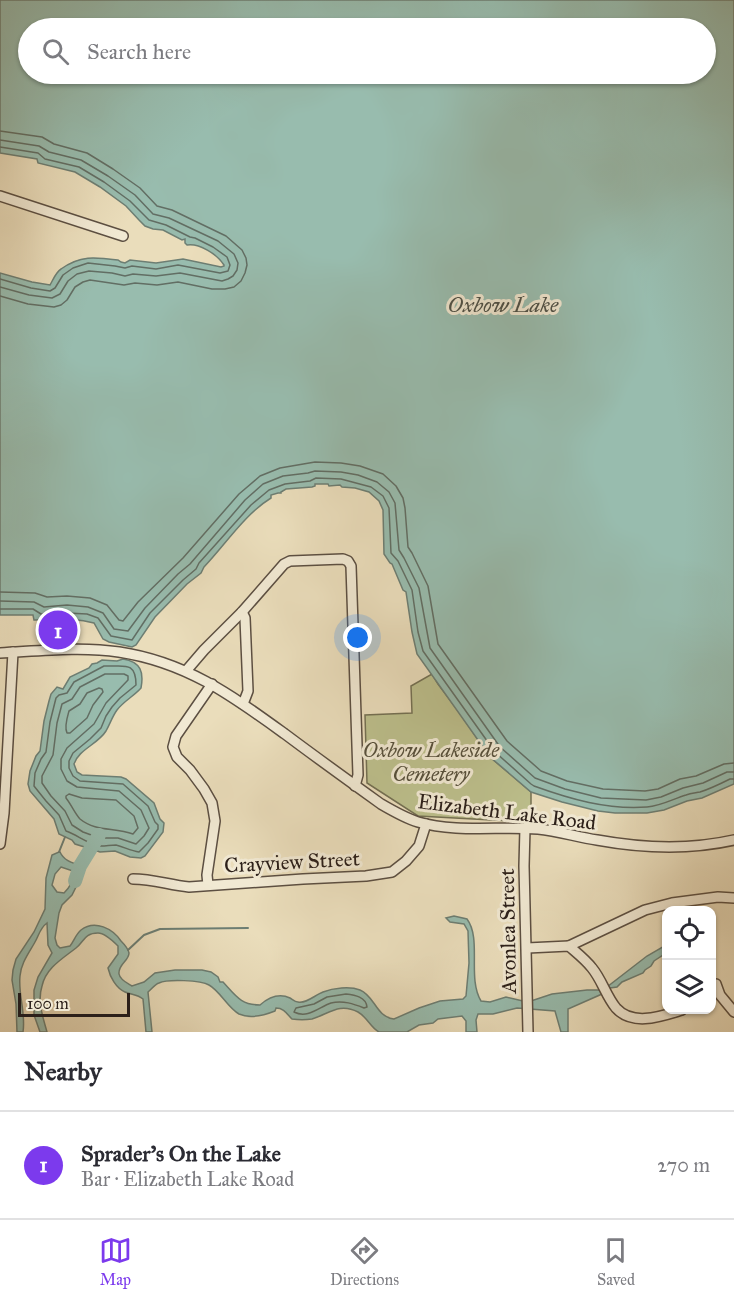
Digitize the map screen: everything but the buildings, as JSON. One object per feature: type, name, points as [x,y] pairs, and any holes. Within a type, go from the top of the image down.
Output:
[{"type":"street","points":[[0,196],[123,236]]},
{"type":"street","points":[[186,670],[284,564],[290,561],[348,561],[351,566],[358,775],[355,786]]},
{"type":"street","points":[[242,612],[245,618],[248,691],[243,704]]},
{"type":"street","name":"Elizabeth Lake Road","points":[[0,653],[112,651],[150,658],[186,670],[243,704],[381,804],[403,817],[426,824],[525,828],[608,842],[649,846],[695,845],[734,840]]},
{"type":"street","points":[[0,844],[4,813],[13,652]]},
{"type":"street","points":[[208,885],[207,875],[215,821],[212,803],[190,770],[177,757],[173,747],[176,736],[212,684]]},
{"type":"street","name":"Crayview Street","points":[[133,879],[149,879],[189,887],[366,876],[392,872],[419,846],[426,824]]},
{"type":"street","name":"Avonlea Street","points":[[525,828],[528,1032]]},
{"type":"street","points":[[526,948],[569,946],[645,910],[683,901],[718,897],[734,898]]},
{"type":"street","points":[[569,946],[593,969],[616,1007],[623,1014],[638,1019],[670,1014]]},
{"type":"street","points":[[716,984],[720,995],[734,1012]]},
{"type":"green space","name":"Oxbow Lakeside Cemetery","points":[[432,674],[490,757],[531,792],[531,822],[418,816],[367,783],[365,715],[412,713],[411,686]]},
{"type":"water","name":"Oxbow Lake","points":[[0,0],[734,0],[734,784],[702,798],[647,813],[598,811],[531,792],[490,757],[417,654],[406,592],[392,564],[384,554],[383,510],[379,501],[369,492],[355,488],[315,484],[312,487],[286,489],[281,493],[271,495],[271,498],[253,512],[236,530],[201,573],[155,617],[136,645],[132,647],[103,639],[94,623],[86,621],[34,620],[33,615],[0,615],[0,273],[50,285],[56,274],[68,264],[88,258],[118,260],[125,263],[130,260],[156,263],[183,259],[224,266],[207,250],[187,245],[185,239],[182,240],[163,230],[145,226],[126,206],[75,172],[38,163],[37,159],[0,153]]},
{"type":"water","points":[[102,660],[129,660],[140,669],[141,688],[120,707],[102,736],[76,759],[74,764],[77,772],[82,775],[126,779],[154,803],[164,823],[163,832],[141,858],[130,857],[115,851],[100,852],[75,844],[72,840],[59,834],[54,819],[30,791],[28,784],[30,771],[40,751],[51,694],[57,687],[63,689],[70,677],[89,668],[92,664]]},
{"type":"water","points":[[60,852],[67,860],[82,865],[81,877],[59,913],[55,938],[60,948],[70,946],[79,932],[86,927],[98,925],[109,929],[126,946],[129,956],[120,968],[119,974],[122,980],[132,986],[144,982],[155,973],[202,970],[211,972],[235,995],[253,1005],[260,1005],[278,996],[290,998],[296,1002],[307,1001],[320,993],[351,988],[365,993],[379,1011],[394,1019],[440,1001],[463,999],[466,996],[469,963],[468,931],[464,924],[450,922],[446,918],[454,916],[467,919],[471,927],[474,937],[475,981],[481,1001],[490,1002],[506,997],[531,1001],[552,994],[603,990],[662,947],[662,956],[643,973],[568,1009],[568,1032],[561,1032],[555,1011],[517,1008],[493,1014],[478,1014],[477,1032],[466,1032],[466,1021],[462,1016],[438,1019],[433,1023],[419,1025],[407,1032],[379,1032],[361,1014],[345,1008],[307,1020],[292,1019],[279,1008],[267,1014],[248,1016],[235,1011],[209,985],[176,981],[163,982],[148,992],[152,1032],[146,1032],[143,999],[119,988],[108,968],[118,954],[118,946],[103,934],[93,933],[55,964],[47,974],[40,998],[47,1032],[40,1032],[34,1015],[34,990],[38,977],[52,953],[48,945],[47,923],[41,929],[22,967],[20,983],[24,1025],[23,1032],[17,1032],[13,970],[16,959],[34,932],[45,909],[46,878],[52,855]],"holes":[[[61,867],[73,871],[73,880],[64,893],[57,892],[52,885],[55,874]]]},
{"type":"waterway","points":[[75,881],[80,866],[99,835]]},
{"type":"waterway","points":[[59,852],[65,837]]},
{"type":"waterway","points":[[128,950],[144,935],[160,929],[248,928]]},
{"type":"place","name":"Sprader's On the Lake","points":[[58,630]]}]
